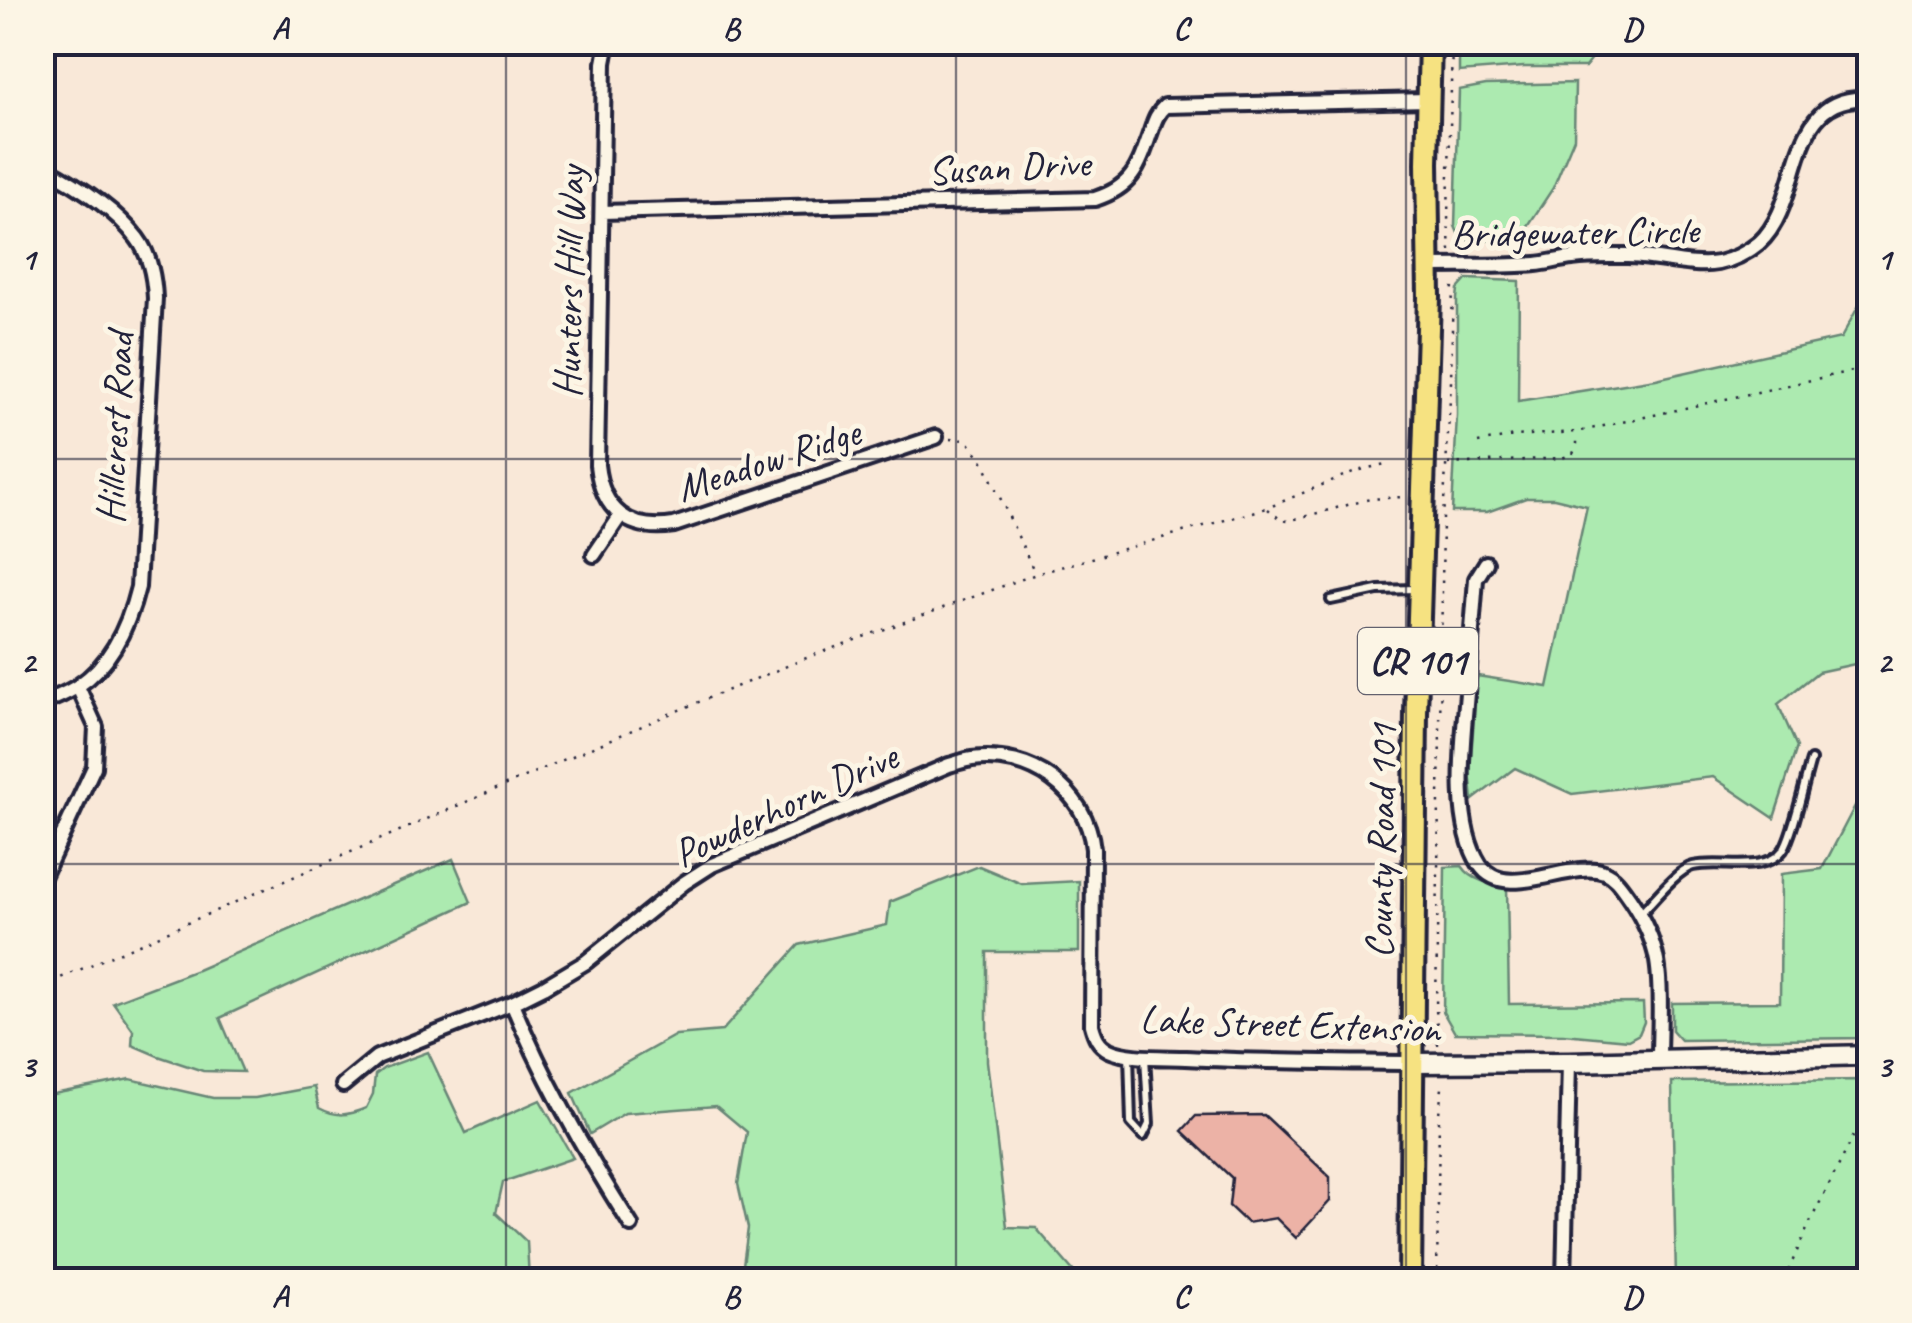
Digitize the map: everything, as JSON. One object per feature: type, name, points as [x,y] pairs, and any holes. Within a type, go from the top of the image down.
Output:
[{"type":"main road","name":"County Road 101","points":[[1410,1280],[1413,846],[1426,428],[1430,42]]},
{"type":"street","name":"Hunters Hill Way","points":[[608,42],[604,64],[597,465],[599,484],[607,502],[621,515]]},
{"type":"street","name":"Bridgewater Circle","points":[[1429,266],[1535,264],[1600,256],[1717,263],[1738,256],[1772,229],[1783,210],[1810,126],[1840,102],[1870,99]]},
{"type":"street","name":"Susan Drive","points":[[602,212],[1095,199],[1114,193],[1130,180],[1158,112],[1165,106],[1428,100]]},
{"type":"street","name":"Hillcrest Road","points":[[42,166],[66,178],[138,238],[154,277],[138,587],[131,616],[100,666],[78,686],[42,704]]},
{"type":"street","name":"Meadow Ridge","points":[[621,515],[656,528],[674,525],[936,437]]},
{"type":"street","points":[[594,555],[621,515]]},
{"type":"street","points":[[1486,563],[1476,579],[1460,776],[1466,825],[1481,866],[1501,879],[1520,881],[1587,870],[1601,870],[1616,879],[1640,914],[1657,962],[1659,1060]]},
{"type":"street","points":[[42,878],[94,766],[96,727],[78,686]]},
{"type":"street","name":"Lake Street Extension","points":[[949,765],[973,759],[1023,765],[1046,773],[1082,811],[1092,834],[1093,849],[1092,1025],[1102,1046],[1113,1052],[1244,1061],[1438,1064],[1870,1055]]},
{"type":"street","name":"Powderhorn Drive","points":[[342,1085],[377,1058],[544,987],[586,962],[684,882],[712,865],[949,765]]},
{"type":"street","points":[[512,1003],[548,1081],[631,1226]]},
{"type":"street","points":[[1564,1280],[1569,1062]]},
{"type":"lane","points":[[1331,600],[1378,590],[1421,588]]},
{"type":"lane","points":[[1640,914],[1692,866],[1774,859],[1786,847],[1811,760]]},
{"type":"lane","points":[[1128,1054],[1131,1123],[1142,1136],[1148,1124],[1145,1056]]},
{"type":"path","points":[[1478,443],[1514,436],[1578,432],[1870,367]]},
{"type":"path","points":[[1437,1280],[1442,1088],[1436,1008],[1446,464],[1562,458],[1574,454],[1578,432]]},
{"type":"path","points":[[936,437],[967,440],[983,461],[1036,574]]},
{"type":"path","points":[[42,986],[814,654],[1036,574],[1266,508],[1353,472],[1385,464]]},
{"type":"path","points":[[1266,508],[1288,521],[1370,499],[1398,497]]},
{"type":"path","points":[[1784,1280],[1870,1104]]},
{"type":"green space","points":[[1459,42],[1604,43],[1585,67],[1459,72]]},
{"type":"green space","points":[[1575,83],[1574,138],[1553,188],[1518,241],[1461,240],[1455,226],[1459,90],[1486,85]]},
{"type":"green space","points":[[1467,279],[1519,281],[1518,401],[1656,379],[1841,338],[1869,287],[1869,661],[1818,672],[1778,704],[1797,747],[1774,818],[1713,777],[1572,794],[1515,768],[1473,800],[1470,772],[1477,676],[1548,687],[1587,506],[1554,498],[1526,498],[1487,512],[1452,512],[1457,299],[1458,289]]},
{"type":"green space","points":[[1869,779],[1869,1038],[1681,1040],[1672,1030],[1672,1003],[1780,1002],[1781,874],[1822,869]]},
{"type":"green space","points":[[453,859],[471,902],[220,1018],[243,1072],[203,1071],[132,1045],[133,1030],[113,1002],[197,970]]},
{"type":"green space","points":[[979,866],[1022,884],[1079,881],[1079,952],[987,952],[987,1061],[1007,1227],[1036,1228],[1081,1280],[741,1280],[748,1228],[738,1184],[747,1132],[716,1106],[625,1113],[590,1134],[572,1093],[676,1035],[722,1031],[799,945],[887,925],[890,902]]},
{"type":"green space","points":[[1462,866],[1476,878],[1507,887],[1509,1004],[1643,1003],[1644,1022],[1639,1034],[1628,1040],[1563,1034],[1455,1033],[1443,1012],[1445,867]]},
{"type":"green space","points":[[428,1052],[466,1133],[540,1100],[573,1158],[503,1182],[496,1213],[527,1242],[529,1280],[43,1280],[43,1096],[130,1079],[213,1098],[255,1098],[314,1087],[319,1108],[348,1114],[366,1108],[373,1094],[375,1075],[384,1068]]},
{"type":"green space","points":[[1869,1080],[1869,1280],[1676,1280],[1672,1082]]},
{"type":"building","points":[[1264,1115],[1330,1177],[1330,1201],[1296,1238],[1276,1218],[1247,1223],[1229,1206],[1232,1178],[1182,1131],[1196,1116]]}]
